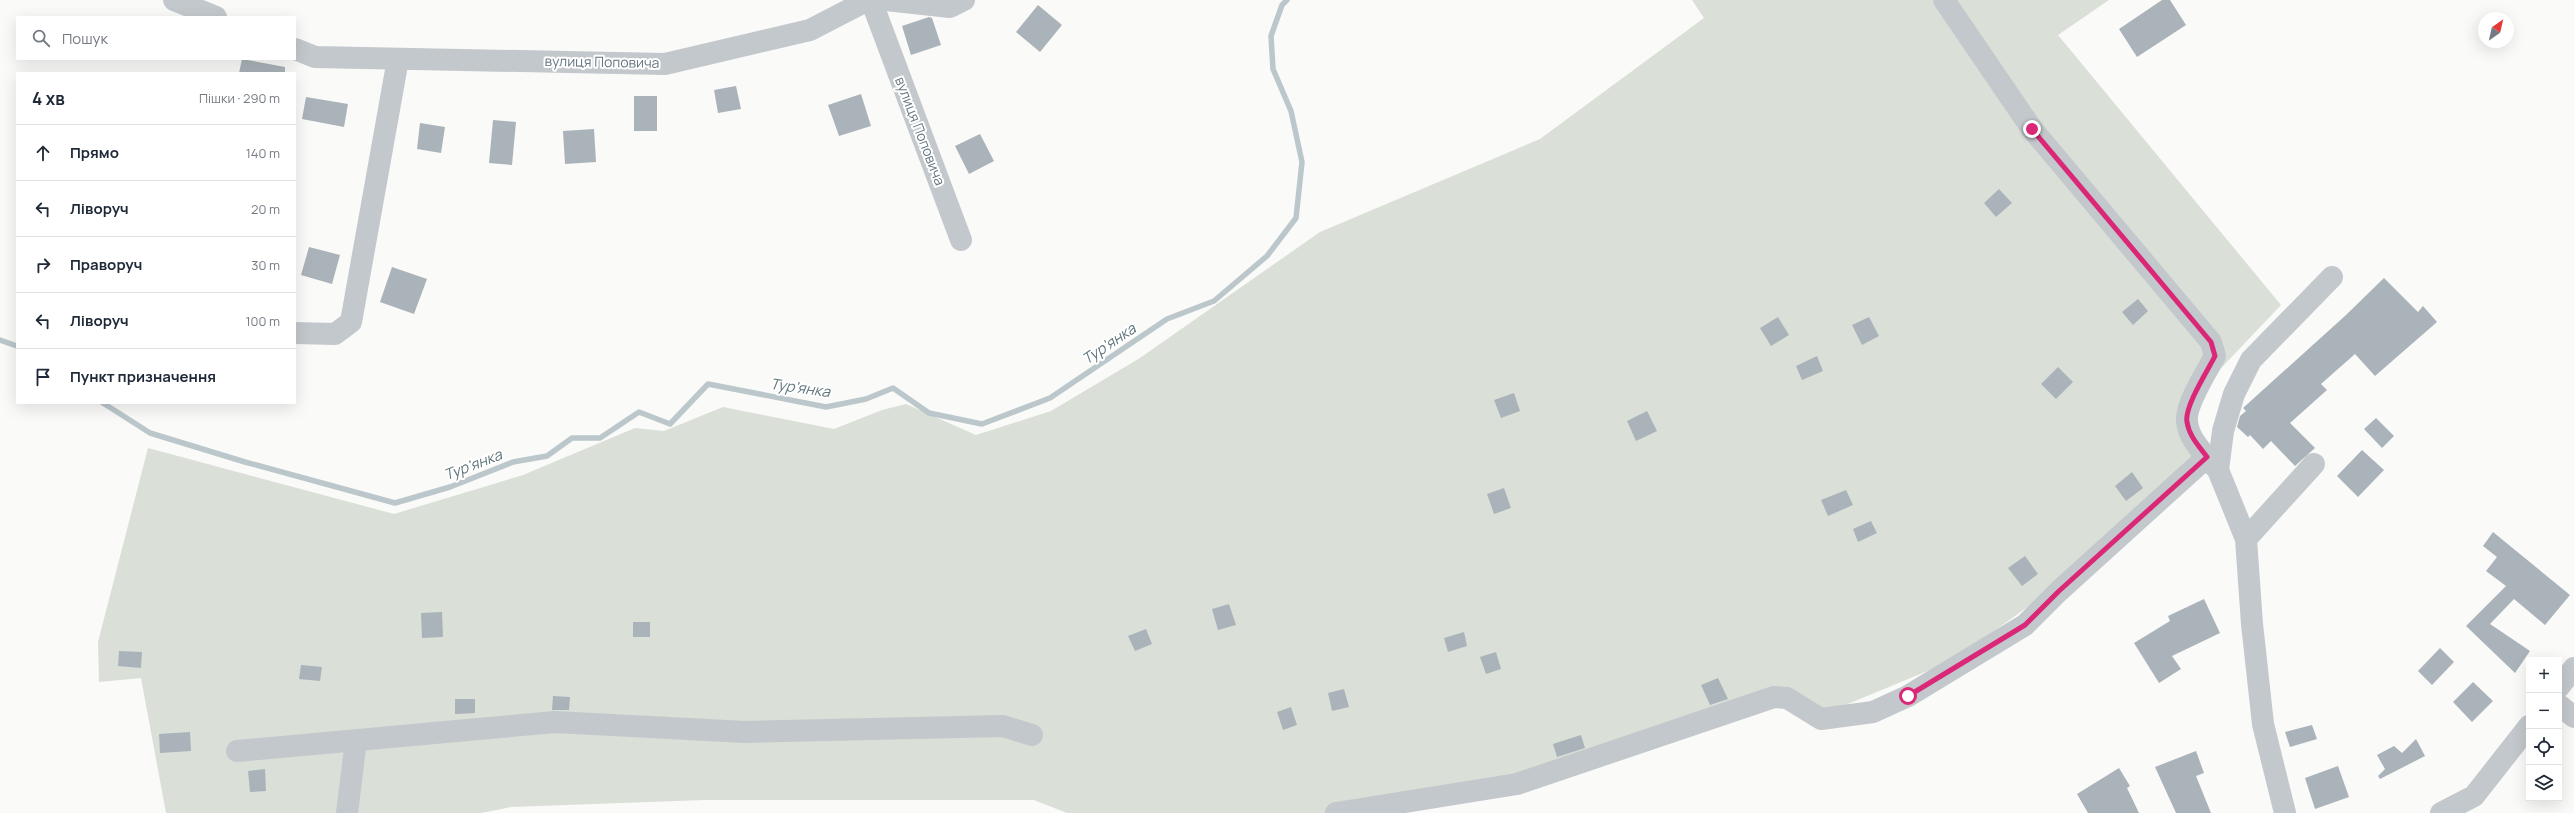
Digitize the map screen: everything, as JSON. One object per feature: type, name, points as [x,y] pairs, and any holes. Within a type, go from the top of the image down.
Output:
[{"type":"street","points":[[174,0],[214,16]]},
{"type":"street","name":"вулиця Поповича","points":[[296,49],[315,57],[665,64],[810,30],[868,0]]},
{"type":"street","name":"вулиця Поповича","points":[[871,0],[961,240]]},
{"type":"street","points":[[886,0],[950,7],[964,0]]},
{"type":"street","points":[[1944,0],[2032,129],[2211,342],[2215,356],[2191,404],[2186,421],[2193,440],[2213,464],[2246,539],[2252,624],[2263,724],[2285,813]]},
{"type":"street","points":[[296,333],[335,334],[351,322],[398,59]]},
{"type":"street","points":[[1336,813],[1517,784],[1774,697],[1787,698],[1821,720],[1874,712],[1908,696],[2025,625],[2059,591],[2213,464],[2234,394],[2251,360],[2332,278]]},
{"type":"street","points":[[2246,539],[2314,464]]},
{"type":"street","points":[[2562,683],[2574,668]]},
{"type":"street","points":[[2562,707],[2574,717]]},
{"type":"street","points":[[237,751],[555,722],[745,732],[1003,726],[1032,735]]},
{"type":"street","points":[[2441,813],[2474,796],[2527,729]]},
{"type":"street","points":[[347,813],[356,740]]},
{"type":"shaded area","points":[[1692,0],[2109,0],[2058,35],[2281,305],[2207,383],[2195,425],[2214,458],[2105,551],[1954,660],[1831,711],[1778,700],[1379,813],[1067,813],[1034,800],[704,800],[511,807],[481,813],[166,813],[141,678],[99,682],[98,642],[148,448],[394,514],[523,475],[635,428],[664,431],[723,407],[834,429],[882,410],[906,404],[976,435],[1051,411],[1140,358],[1320,232],[1540,139],[1704,18]]},
{"type":"building","points":[[2162,0],[2170,0],[2186,25],[2137,57],[2119,29]]},
{"type":"building","points":[[1038,5],[1062,25],[1040,52],[1016,32]]},
{"type":"building","points":[[929,17],[932,18],[941,45],[911,55],[902,26]]},
{"type":"building","points":[[242,60],[285,67],[285,72],[239,72]]},
{"type":"building","points":[[736,86],[741,109],[718,113],[714,90]]},
{"type":"building","points":[[861,94],[871,126],[839,136],[828,105]]},
{"type":"building","points":[[634,96],[657,96],[657,131],[634,131]]},
{"type":"building","points":[[306,97],[348,104],[344,127],[302,119]]},
{"type":"building","points":[[493,120],[516,122],[512,165],[489,163]]},
{"type":"building","points":[[420,123],[445,127],[441,153],[417,149]]},
{"type":"building","points":[[594,129],[596,162],[565,164],[563,131]]},
{"type":"building","points":[[980,134],[994,161],[969,174],[955,146]]},
{"type":"building","points":[[1999,189],[2012,203],[1996,217],[1984,203]]},
{"type":"building","points":[[309,247],[340,255],[332,284],[301,275]]},
{"type":"building","points":[[392,267],[427,279],[414,314],[380,302]]},
{"type":"building","points":[[2384,278],[2418,312],[2423,306],[2437,322],[2375,376],[2355,354],[2321,384],[2327,390],[2290,423],[2315,448],[2295,466],[2271,441],[2263,449],[2250,435],[2248,437],[2237,427],[2240,416],[2246,411],[2243,408],[2346,315]]},
{"type":"building","points":[[2138,299],[2148,311],[2133,325],[2122,312]]},
{"type":"building","points":[[1778,317],[1789,335],[1771,346],[1760,328]]},
{"type":"building","points":[[1869,317],[1879,336],[1862,345],[1852,325]]},
{"type":"building","points":[[1817,356],[1823,371],[1802,380],[1796,366]]},
{"type":"building","points":[[2058,367],[2073,382],[2056,399],[2041,384]]},
{"type":"building","points":[[1514,393],[1520,411],[1501,418],[1494,400]]},
{"type":"building","points":[[1647,411],[1657,431],[1636,441],[1627,421]]},
{"type":"building","points":[[2376,418],[2394,436],[2382,448],[2364,429]]},
{"type":"building","points":[[2362,450],[2384,470],[2358,497],[2337,476]]},
{"type":"building","points":[[2132,472],[2143,488],[2126,501],[2115,486]]},
{"type":"building","points":[[1504,488],[1511,508],[1494,514],[1487,494]]},
{"type":"building","points":[[1846,490],[1853,505],[1828,516],[1821,500]]},
{"type":"building","points":[[1871,521],[1877,533],[1858,542],[1853,529]]},
{"type":"building","points":[[2493,532],[2570,595],[2545,625],[2514,599],[2490,624],[2530,651],[2515,673],[2466,626],[2506,586],[2486,571],[2497,557],[2483,546]]},
{"type":"building","points":[[2025,556],[2038,574],[2022,586],[2008,568]]},
{"type":"building","points":[[2204,599],[2220,633],[2172,656],[2181,669],[2159,683],[2134,643],[2170,621],[2168,616]]},
{"type":"building","points":[[1229,604],[1236,625],[1218,630],[1212,609]]},
{"type":"building","points":[[442,612],[443,637],[422,638],[421,613]]},
{"type":"building","points":[[633,622],[650,622],[650,637],[633,637]]},
{"type":"building","points":[[1146,629],[1152,644],[1135,651],[1128,636]]},
{"type":"building","points":[[1464,632],[1467,646],[1448,652],[1444,638]]},
{"type":"building","points":[[2440,648],[2454,662],[2432,685],[2418,671]]},
{"type":"building","points":[[119,651],[142,652],[141,668],[118,666]]},
{"type":"building","points":[[1496,652],[1501,669],[1486,674],[1480,657]]},
{"type":"building","points":[[301,665],[322,667],[320,681],[299,679]]},
{"type":"building","points":[[1718,678],[1728,699],[1710,705],[1701,685]]},
{"type":"building","points":[[2473,682],[2493,701],[2472,722],[2453,702]]},
{"type":"building","points":[[1344,689],[1349,707],[1332,711],[1328,693]]},
{"type":"building","points":[[553,696],[570,697],[569,710],[552,710]]},
{"type":"building","points":[[455,699],[475,699],[475,713],[455,714]]},
{"type":"building","points":[[1291,707],[1297,725],[1283,730],[1277,712]]},
{"type":"building","points":[[2312,725],[2317,739],[2290,747],[2285,732]]},
{"type":"building","points":[[190,732],[191,751],[160,753],[159,734]]},
{"type":"building","points":[[1581,735],[1585,748],[1557,757],[1553,744]]},
{"type":"building","points":[[2416,739],[2425,756],[2380,779],[2378,776],[2385,769],[2377,755],[2394,746],[2402,753]]},
{"type":"building","points":[[2196,751],[2204,773],[2196,776],[2211,813],[2176,813],[2155,767]]},
{"type":"building","points":[[2338,766],[2349,797],[2315,809],[2305,778]]},
{"type":"building","points":[[2119,768],[2130,786],[2127,788],[2139,813],[2088,813],[2077,794]]},
{"type":"building","points":[[265,769],[266,791],[250,792],[248,771]]},
{"type":"waterway","name":"Тур'янка","points":[[105,404],[150,433],[245,462],[395,503],[450,487],[513,462],[547,456],[572,438],[600,438],[639,412],[670,424],[708,384],[826,407],[866,399],[893,388],[929,413],[982,424],[1050,398],[1167,319],[1214,301],[1267,256],[1296,218],[1302,162],[1291,111],[1273,69],[1271,36],[1282,5],[1287,0]]},
{"type":"waterway","name":"Тур'янка","points":[[0,340],[16,346]]},
{"type":"route","points":[[1908,696],[2025,625],[2059,591],[2207,457],[2193,440],[2186,421],[2191,404],[2215,356],[2211,342],[2032,129]]}]
